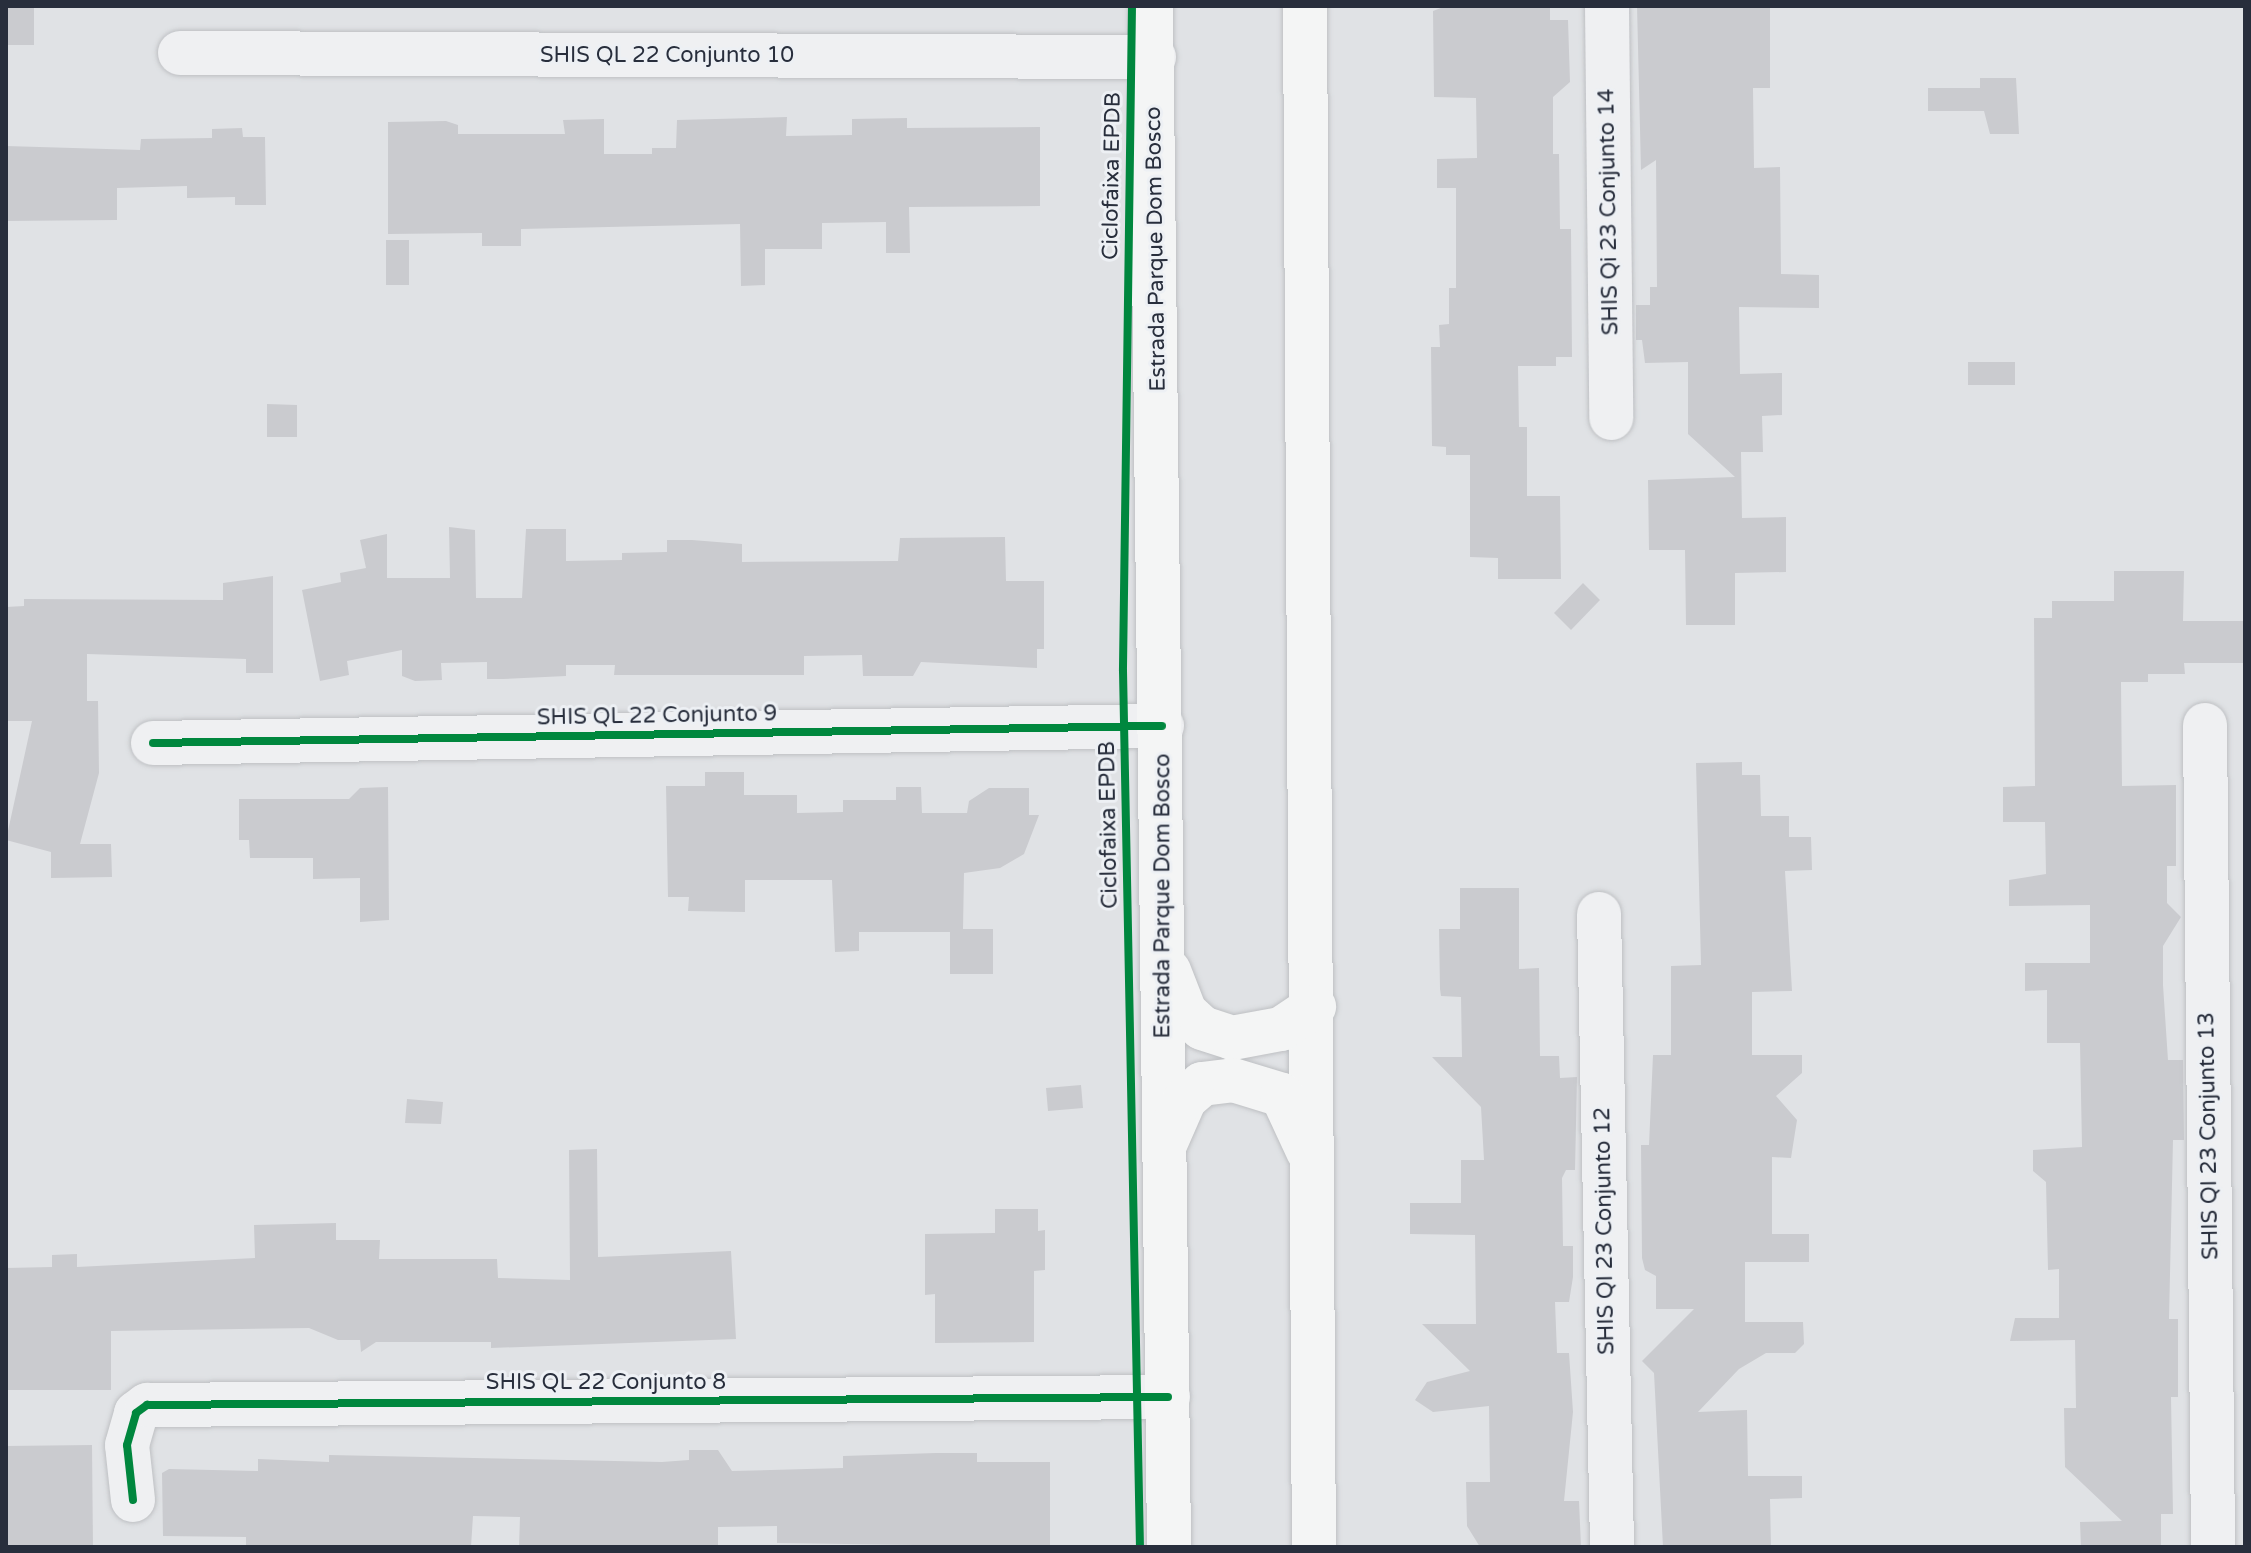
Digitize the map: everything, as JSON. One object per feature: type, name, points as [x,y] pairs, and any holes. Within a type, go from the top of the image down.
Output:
[{"type":"main road","name":"Estrada Parque Dom Bosco","points":[[1151,6],[1165,961],[1162,1150],[1169,1547]]},
{"type":"main road","points":[[1305,6],[1316,1180],[1314,1547]]},
{"type":"main road","points":[[1165,961],[1185,1012],[1202,1028],[1232,1038],[1281,1029],[1314,1007]]},
{"type":"main road","points":[[1162,1150],[1185,1099],[1202,1084],[1262,1084],[1282,1095],[1296,1113],[1316,1180]]},
{"type":"street","name":"SHIS Qi 23 Conjunto 14","points":[[1607,6],[1611,418]]},
{"type":"street","name":"SHIS QL 22 Conjunto 10","points":[[180,53],[1154,57]]},
{"type":"street","name":"SHIS QI 23 Conjunto 13","points":[[2205,725],[2213,1547]]},
{"type":"street","name":"SHIS QL 22 Conjunto 9","points":[[153,743],[1162,726]]},
{"type":"street","name":"SHIS QI 23 Conjunto 12","points":[[1599,914],[1612,1547]]},
{"type":"street","name":"SHIS QL 22 Conjunto 8","points":[[133,1500],[127,1445],[136,1413],[147,1405],[1168,1397]]},
{"type":"building","points":[[6,6],[34,6],[34,45],[6,45]]},
{"type":"building","points":[[1446,6],[1550,6],[1550,20],[1568,20],[1570,82],[1553,97],[1553,154],[1559,154],[1560,229],[1571,229],[1572,357],[1556,357],[1556,366],[1518,366],[1519,427],[1527,427],[1527,496],[1560,496],[1561,579],[1498,579],[1498,558],[1470,557],[1470,455],[1446,455],[1446,447],[1432,446],[1431,347],[1440,347],[1439,325],[1449,324],[1449,288],[1456,288],[1456,188],[1437,188],[1437,159],[1477,158],[1476,98],[1434,97],[1433,11]]},
{"type":"building","points":[[1637,6],[1770,6],[1770,88],[1753,88],[1754,168],[1780,167],[1781,274],[1819,275],[1819,308],[1739,307],[1740,374],[1782,373],[1782,415],[1762,416],[1763,452],[1741,452],[1742,518],[1786,517],[1786,572],[1735,573],[1735,625],[1686,625],[1685,550],[1649,550],[1648,480],[1735,477],[1688,434],[1688,362],[1645,363],[1642,340],[1636,340],[1636,305],[1650,305],[1650,287],[1657,287],[1656,160],[1641,170]]},
{"type":"building","points":[[1980,78],[2016,78],[2019,134],[1990,134],[1984,111],[1928,111],[1928,88],[1980,88]]},
{"type":"building","points":[[787,117],[786,136],[852,135],[852,119],[907,118],[907,128],[1040,127],[1040,206],[909,207],[910,253],[886,253],[886,222],[822,223],[822,249],[765,249],[765,285],[741,286],[740,224],[521,229],[521,246],[482,246],[482,233],[388,234],[388,122],[446,121],[458,125],[458,134],[565,134],[563,120],[604,119],[604,154],[652,154],[652,148],[676,148],[677,120]]},
{"type":"building","points":[[242,128],[243,137],[265,137],[266,205],[235,205],[235,197],[187,198],[187,186],[117,188],[117,220],[6,221],[6,146],[140,150],[141,139],[212,138],[212,129]]},
{"type":"building","points":[[386,240],[409,240],[409,285],[386,285]]},
{"type":"building","points":[[1968,362],[2015,362],[2015,385],[1968,385]]},
{"type":"building","points":[[267,404],[297,405],[297,437],[267,437]]},
{"type":"building","points":[[449,527],[475,530],[476,598],[522,598],[526,529],[566,529],[566,561],[622,560],[622,553],[667,552],[667,540],[692,540],[742,544],[742,562],[898,561],[900,538],[1005,537],[1006,581],[1044,581],[1044,649],[1037,649],[1037,668],[921,662],[913,676],[863,676],[862,655],[804,656],[804,675],[614,675],[615,665],[566,665],[566,676],[487,679],[487,662],[441,663],[442,680],[415,681],[402,676],[402,650],[347,661],[349,675],[320,681],[302,590],[341,582],[340,573],[366,568],[360,540],[387,534],[387,578],[450,578]]},
{"type":"building","points":[[2114,571],[2184,571],[2183,621],[2245,621],[2245,663],[2184,663],[2185,674],[2148,674],[2148,682],[2121,682],[2122,786],[2176,785],[2176,866],[2167,866],[2167,903],[2181,917],[2163,946],[2163,985],[2168,1060],[2183,1060],[2184,1140],[2173,1140],[2169,1319],[2178,1319],[2178,1397],[2171,1397],[2173,1514],[2161,1514],[2161,1547],[2081,1547],[2080,1522],[2122,1521],[2065,1467],[2064,1408],[2076,1408],[2075,1340],[2010,1341],[2015,1318],[2059,1318],[2059,1269],[2048,1270],[2046,1182],[2033,1171],[2033,1150],[2082,1147],[2080,1043],[2047,1043],[2047,990],[2025,991],[2025,963],[2090,963],[2090,905],[2009,906],[2009,880],[2046,874],[2045,822],[2003,822],[2003,787],[2035,786],[2034,618],[2052,618],[2052,601],[2114,601]]},
{"type":"building","points":[[273,576],[273,673],[246,673],[246,659],[87,654],[87,701],[98,701],[99,773],[80,844],[111,844],[112,877],[51,878],[51,852],[6,840],[32,721],[6,721],[6,607],[24,606],[24,599],[223,600],[223,583]]},
{"type":"building","points":[[1583,583],[1600,600],[1571,630],[1554,613]]},
{"type":"building","points":[[1742,762],[1742,775],[1760,775],[1761,816],[1789,816],[1789,837],[1811,837],[1812,870],[1785,871],[1792,991],[1752,992],[1752,1055],[1802,1055],[1802,1073],[1776,1096],[1797,1120],[1791,1158],[1772,1157],[1772,1234],[1809,1234],[1809,1262],[1745,1262],[1745,1322],[1803,1322],[1804,1344],[1795,1353],[1766,1353],[1739,1369],[1698,1412],[1747,1410],[1748,1476],[1802,1476],[1802,1498],[1770,1499],[1771,1547],[1663,1547],[1654,1373],[1642,1361],[1694,1309],[1656,1309],[1656,1276],[1645,1270],[1642,1258],[1641,1145],[1649,1145],[1653,1055],[1671,1055],[1671,966],[1701,965],[1696,763]]},
{"type":"building","points":[[705,772],[744,772],[744,795],[797,795],[797,813],[843,812],[843,800],[896,800],[896,787],[921,787],[922,813],[967,813],[969,801],[989,788],[1029,788],[1029,815],[1039,815],[1024,854],[1000,868],[964,873],[963,929],[993,929],[993,974],[950,974],[950,932],[859,932],[859,951],[835,952],[832,880],[745,880],[745,912],[688,911],[689,897],[668,897],[666,786],[705,786]]},
{"type":"building","points":[[388,787],[389,920],[360,922],[360,878],[313,879],[313,858],[250,858],[249,840],[239,840],[239,799],[349,799],[360,788]]},
{"type":"building","points":[[1460,888],[1519,888],[1519,969],[1539,968],[1540,1056],[1559,1056],[1560,1078],[1577,1077],[1575,1170],[1566,1170],[1562,1178],[1563,1246],[1573,1246],[1573,1277],[1569,1302],[1555,1302],[1557,1353],[1569,1353],[1573,1412],[1564,1501],[1579,1501],[1581,1547],[1480,1547],[1467,1526],[1466,1482],[1490,1482],[1489,1406],[1433,1412],[1415,1400],[1427,1382],[1470,1371],[1422,1324],[1476,1324],[1475,1235],[1410,1234],[1410,1203],[1461,1203],[1461,1160],[1484,1160],[1481,1107],[1432,1057],[1462,1057],[1461,997],[1441,996],[1439,929],[1460,929]]},
{"type":"building","points":[[1081,1085],[1083,1108],[1048,1111],[1046,1088]]},
{"type":"building","points":[[407,1099],[443,1102],[441,1124],[405,1123]]},
{"type":"building","points":[[597,1149],[598,1257],[731,1251],[736,1339],[491,1348],[491,1342],[376,1342],[361,1352],[360,1340],[338,1340],[309,1328],[111,1331],[111,1390],[6,1390],[6,1268],[52,1267],[52,1255],[77,1254],[77,1267],[255,1258],[254,1225],[336,1223],[336,1240],[380,1240],[379,1259],[497,1259],[498,1278],[570,1280],[569,1150]]},
{"type":"building","points":[[995,1209],[1038,1209],[1038,1231],[1045,1230],[1045,1270],[1034,1271],[1034,1342],[935,1343],[935,1294],[925,1295],[925,1234],[995,1233]]},
{"type":"building","points":[[92,1445],[93,1547],[6,1547],[6,1446]]},
{"type":"building","points":[[689,1450],[718,1450],[732,1471],[843,1468],[843,1456],[936,1453],[977,1453],[977,1462],[1050,1462],[1050,1547],[777,1543],[777,1526],[718,1527],[718,1547],[519,1547],[520,1517],[473,1516],[471,1547],[246,1547],[246,1537],[163,1536],[162,1473],[169,1469],[258,1471],[258,1459],[329,1462],[329,1455],[662,1462],[689,1460]]},
{"type":"cycle path","name":"Ciclofaixa EPDB","points":[[1132,6],[1123,671],[1140,1547]]},
{"type":"cycle path","name":"Ciclofaixa EPDB","points":[[153,743],[1162,726]]},
{"type":"cycle path","points":[[133,1500],[127,1445],[136,1413],[147,1405],[1168,1397]]}]
